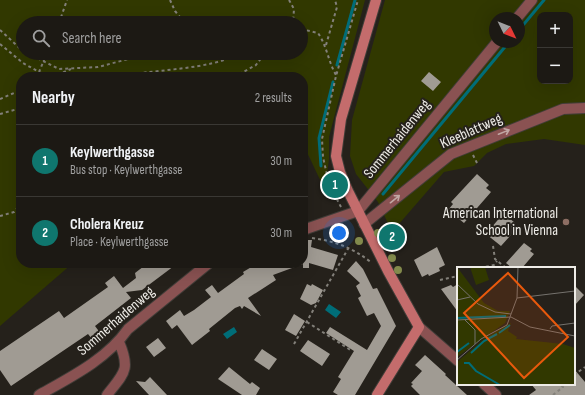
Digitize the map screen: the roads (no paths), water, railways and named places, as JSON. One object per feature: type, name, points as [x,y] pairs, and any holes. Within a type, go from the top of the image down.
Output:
[{"type":"main road","points":[[376,0],[341,119],[336,144],[336,156],[340,172],[364,224],[420,327],[377,395]]},
{"type":"street","points":[[522,12],[532,0]]},
{"type":"street","name":"Sommerhaidenweg","points":[[358,211],[492,48]]},
{"type":"street","name":"Kleeblattweg","points":[[364,224],[450,154],[563,109],[585,108]]},
{"type":"street","points":[[308,233],[358,211]]},
{"type":"street","name":"Sommerhaidenweg","points":[[39,395],[80,372],[119,342],[128,329],[203,268]]},
{"type":"street","points":[[420,327],[457,360]]},
{"type":"street","points":[[107,395],[124,372],[126,358],[119,342]]},
{"type":"street","points":[[485,385],[496,395]]},
{"type":"water","points":[[329,304],[341,312],[336,318],[325,310]]},
{"type":"water","points":[[234,327],[237,332],[227,339],[223,334]]},
{"type":"waterway","points":[[337,65],[355,0]]},
{"type":"waterway","points":[[525,23],[544,0]]},
{"type":"waterway","points":[[383,194],[504,48]]},
{"type":"waterway","points":[[321,166],[319,138],[333,82]]},
{"type":"place","name":"Keylwerthgasse","points":[[335,185]]},
{"type":"place","name":"American International School in Vienna","points":[[566,222]]},
{"type":"place","name":"Cholera Kreuz","points":[[392,237]]}]
